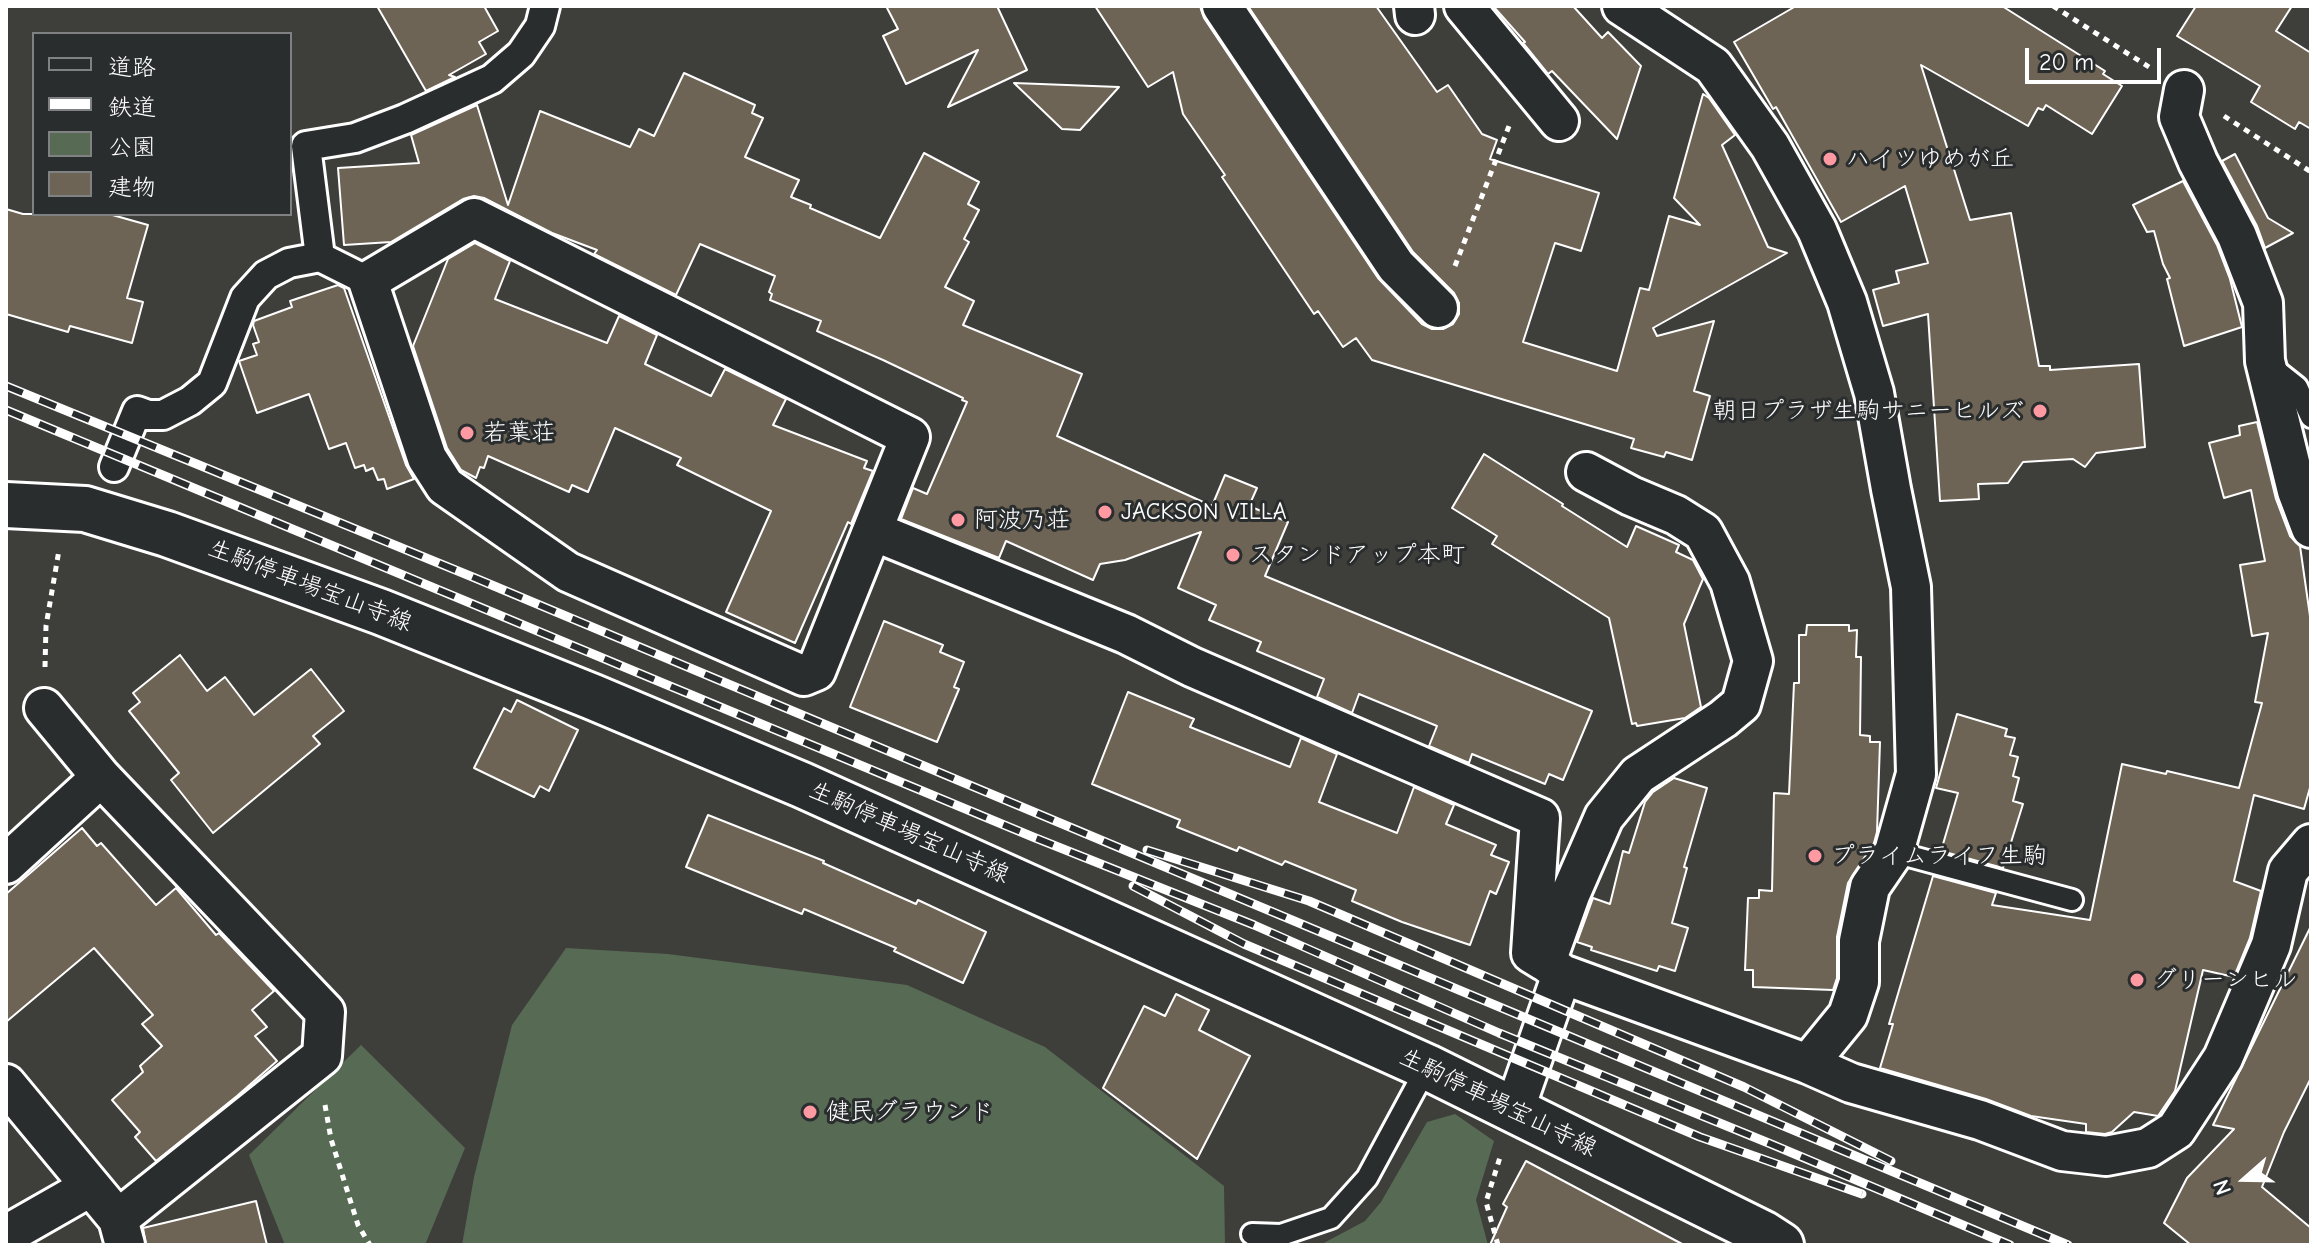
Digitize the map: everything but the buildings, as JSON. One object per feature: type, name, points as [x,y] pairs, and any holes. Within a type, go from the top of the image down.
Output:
[{"type":"main road","name":"生駒停車場宝山寺線","points":[[6,505],[75,504],[167,534],[381,612],[621,709],[802,785],[1427,1067],[1765,1241]]},
{"type":"street","points":[[320,257],[306,146],[355,138],[492,79],[521,54],[540,26],[545,6]]},
{"type":"street","points":[[1222,6],[1396,266],[1438,308]]},
{"type":"street","points":[[1464,6],[1559,121]]},
{"type":"street","points":[[1622,6],[1713,66],[1770,146],[1817,230],[1847,302],[1874,393],[1911,587],[1916,774],[1894,852],[1870,887],[1859,941],[1859,982],[1848,1015],[1808,1064]]},
{"type":"street","points":[[2184,90],[2179,117],[2198,162],[2237,236],[2263,303],[2265,361],[2297,491],[2311,528]]},
{"type":"street","points":[[114,467],[137,411],[163,415],[190,401],[212,383],[245,298],[266,275],[289,263],[320,257],[368,281],[427,458],[445,486],[568,572],[804,676],[816,671],[910,437],[474,218],[368,281]]},
{"type":"street","points":[[1514,1111],[1554,968],[1570,895],[1604,817],[1638,775],[1741,704],[1753,661],[1730,582],[1703,532],[1676,515],[1586,472]]},
{"type":"street","points":[[873,531],[1126,634],[1192,667],[1540,818],[1531,953],[1554,968],[1851,1083],[1980,1120],[2062,1151],[2106,1156],[2148,1148],[2176,1130],[2223,1058],[2271,945],[2288,871],[2311,844]]},
{"type":"street","points":[[6,1084],[90,1187],[121,1232],[322,1056],[325,1012],[101,777],[44,708]]},
{"type":"street","points":[[6,864],[101,777]]},
{"type":"street","points":[[6,1235],[90,1187]]},
{"type":"lane","points":[[2265,361],[2297,387],[2311,417]]},
{"type":"lane","points":[[1894,852],[2072,900]]},
{"type":"lane","points":[[1252,1234],[1281,1235],[1331,1218],[1367,1178],[1427,1067]]},
{"type":"path","points":[[1438,308],[1509,126]]},
{"type":"path","points":[[44,708],[46,626],[75,504]]},
{"type":"path","points":[[322,1056],[323,1095],[331,1139],[358,1225],[370,1245]]},
{"type":"path","points":[[1498,1245],[1486,1202],[1514,1111]]},
{"type":"green space","name":"健民グラウンド","points":[[566,948],[668,954],[907,985],[1045,1047],[1224,1186],[1225,1245],[462,1245],[474,1177],[512,1025]]},
{"type":"green space","points":[[361,1045],[465,1148],[425,1245],[285,1245],[249,1155]]},
{"type":"green space","points":[[1455,1114],[1494,1141],[1476,1200],[1488,1245],[1320,1245],[1365,1221],[1381,1202],[1427,1122]]},
{"type":"railway","points":[[6,386],[475,578],[2068,1245]]},
{"type":"railway","points":[[6,410],[1033,837],[1254,925],[1499,1033],[2010,1245]]},
{"type":"railway","points":[[1147,850],[1309,901],[1744,1087],[1891,1161]]},
{"type":"railway","points":[[1133,886],[1244,944],[1700,1137],[1862,1194]]},
{"type":"place","name":"ハイツゆめが丘","points":[[1830,159]]},
{"type":"place","name":"朝日プラザ生駒サニーヒルズ","points":[[2040,411]]},
{"type":"place","name":"若葉荘","points":[[467,433]]},
{"type":"place","name":"JACKSON VILLA","points":[[1105,512]]},
{"type":"place","name":"阿波乃荘","points":[[958,520]]},
{"type":"place","name":"スタンドアップ本町","points":[[1233,555]]},
{"type":"place","name":"プライムライフ生駒","points":[[1815,856]]},
{"type":"place","name":"グリーンヒル","points":[[2137,980]]},
{"type":"place","name":"健民グラウンド","points":[[810,1112]]}]
